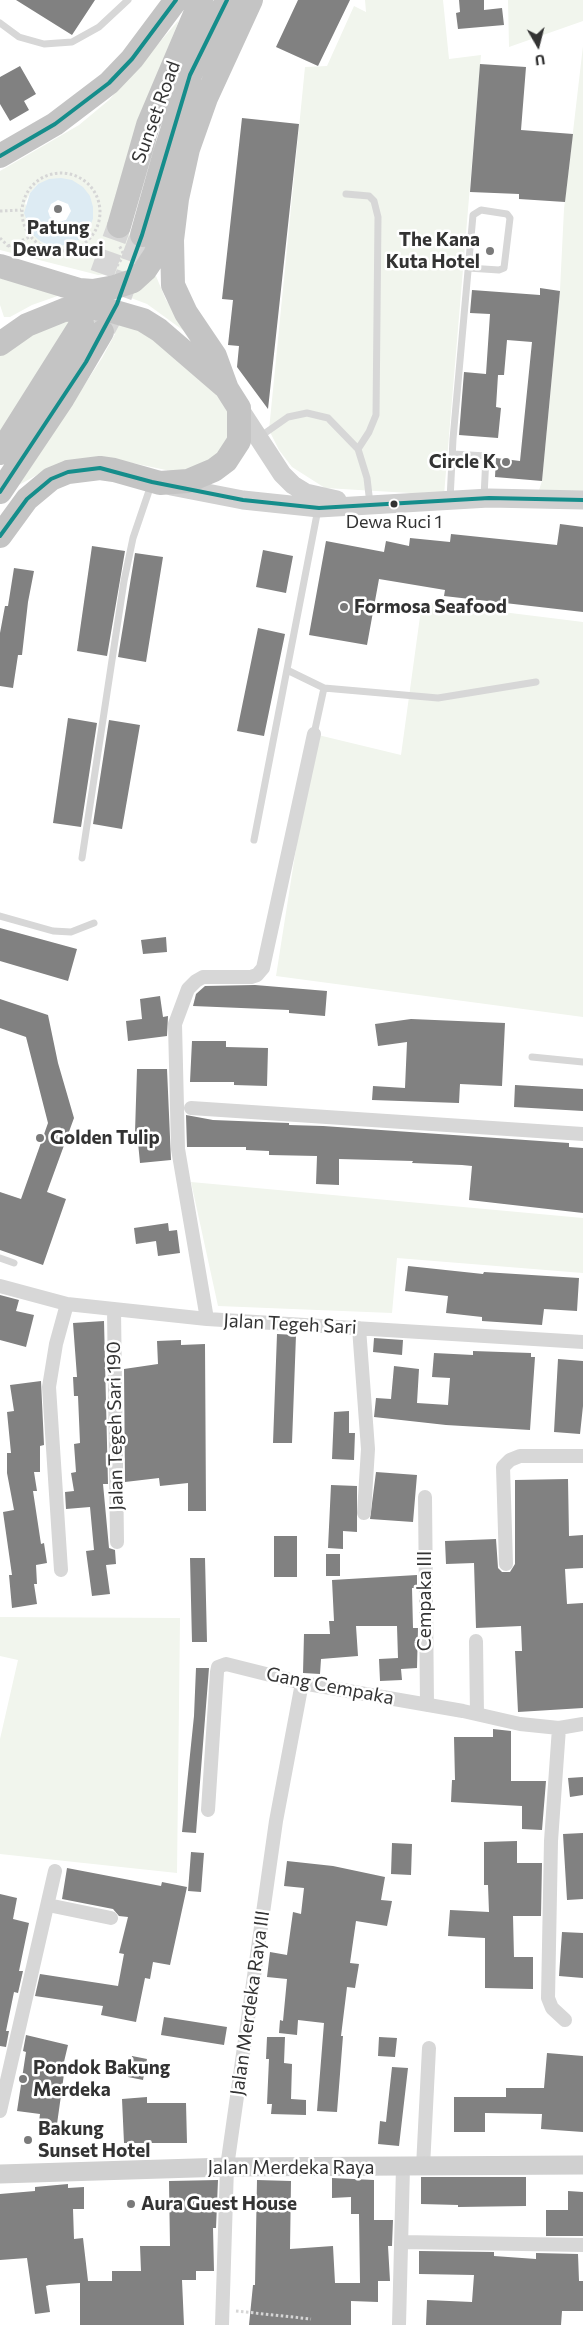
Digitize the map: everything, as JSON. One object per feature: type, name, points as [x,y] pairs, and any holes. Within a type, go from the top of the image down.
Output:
[{"type":"highway","points":[[0,156],[62,119],[108,83],[132,59],[176,0]]},
{"type":"highway","name":"Sunset Road","points":[[112,235],[148,125],[201,0]]},
{"type":"highway","name":"Sunset Road","points":[[142,235],[162,163],[190,75],[227,0]]},
{"type":"highway","points":[[0,536],[13,515],[38,488],[51,479],[68,472],[100,468],[114,470],[156,483],[188,481],[202,477],[226,461],[239,441],[233,399],[215,356],[186,313],[173,285],[172,240],[177,199],[188,149],[198,118],[226,51],[251,0]]},
{"type":"highway","points":[[4,256],[79,290],[93,291],[115,287],[133,281],[145,270],[155,255],[177,199]]},
{"type":"highway","points":[[0,344],[27,325],[64,310],[92,308],[112,310],[144,320],[159,330],[233,399]]},
{"type":"highway","points":[[0,453],[92,327],[63,398],[0,492]]},
{"type":"street","points":[[233,399],[282,474],[293,485],[320,503]]},
{"type":"street","points":[[156,483],[244,500],[365,504],[484,499],[583,500]]},
{"type":"street","points":[[207,1319],[178,1150],[175,1024],[186,994],[196,981],[203,977],[251,977],[257,975],[263,968],[314,734]]},
{"type":"street","points":[[190,1108],[583,1134]]},
{"type":"street","name":"Jalan Tegeh Sari","points":[[0,1286],[67,1304],[207,1319],[583,1342]]},
{"type":"street","points":[[61,1570],[49,1387],[53,1358],[67,1304]]},
{"type":"street","name":"Jalan Tegeh Sari 190","points":[[114,1309],[116,1542]]},
{"type":"street","points":[[359,1328],[368,1449],[364,1513]]},
{"type":"street","points":[[506,1564],[503,1467],[510,1460],[520,1456],[583,1456]]},
{"type":"street","name":"Cempaka III","points":[[425,1498],[427,1705]]},
{"type":"street","points":[[476,1641],[477,1714]]},
{"type":"street","name":"Gang Cempaka","points":[[208,1810],[218,1667],[230,1664],[302,1683],[477,1714],[520,1724],[559,1728],[583,1724]]},
{"type":"street","name":"Jalan Merdeka Raya III","points":[[222,2325],[228,2167],[276,1821],[302,1683]]},
{"type":"street","points":[[559,1728],[551,1841],[548,1998],[557,2015],[565,2020]]},
{"type":"street","points":[[0,2110],[55,1871]]},
{"type":"street","points":[[48,1905],[111,1918]]},
{"type":"street","points":[[424,2167],[429,2048]]},
{"type":"street","name":"Jalan Merdeka Raya","points":[[0,2174],[228,2167],[583,2165]]},
{"type":"street","points":[[399,2325],[403,2167]]},
{"type":"street","points":[[401,2242],[583,2245]]},
{"type":"lane","points":[[0,23],[19,36],[44,44],[72,42],[98,27],[128,0]]},
{"type":"lane","points":[[346,194],[369,196],[374,201],[379,224],[376,415],[369,432],[358,449]]},
{"type":"lane","points":[[450,500],[452,454],[468,268],[473,214],[481,210],[507,214],[510,218],[504,268],[499,270],[468,268]]},
{"type":"lane","points":[[258,438],[288,417],[307,413],[328,418],[358,449],[367,478],[365,504]]},
{"type":"lane","points":[[452,454],[486,456],[484,499]]},
{"type":"lane","points":[[82,858],[124,581],[133,538],[156,483]]},
{"type":"lane","points":[[254,840],[320,503]]},
{"type":"lane","points":[[287,670],[324,688],[438,698],[536,682]]},
{"type":"lane","points":[[314,734],[324,688]]},
{"type":"lane","points":[[0,916],[53,931],[71,932],[94,923]]},
{"type":"lane","points":[[532,1057],[583,1062]]},
{"type":"lane","points":[[0,1258],[14,1263]]},
{"type":"path","points":[[58,173],[76,175],[91,187],[100,204],[99,222],[95,231],[82,245],[64,251],[45,248],[30,236],[25,228],[21,210],[26,192],[40,178],[58,173]]},
{"type":"path","points":[[0,211],[21,210]]},
{"type":"path","points":[[95,231],[112,235],[121,246],[124,255],[114,270],[115,287]]},
{"type":"path","points":[[4,256],[30,236]]},
{"type":"path","points":[[223,2309],[311,2319]]},
{"type":"shaded area","points":[[365,0],[443,0],[449,59],[481,55],[444,495],[325,488],[292,467],[279,450],[269,430],[305,67],[327,66],[354,6],[366,12]]},
{"type":"shaded area","points":[[508,0],[583,0],[583,21],[509,47]]},
{"type":"shaded area","points":[[179,20],[142,115],[110,226],[153,243],[136,265],[122,273],[98,275],[0,250],[0,171],[79,125],[109,100]],"holes":[[[38,184],[93,219],[81,239],[61,246],[50,246],[40,241],[25,203],[30,193]]]},
{"type":"shaded area","points":[[583,46],[583,493],[539,490],[542,481],[560,290],[564,209]]},
{"type":"shaded area","points":[[61,178],[72,180],[83,187],[90,196],[93,207],[93,219],[81,239],[61,246],[50,246],[32,234],[24,213],[30,193],[38,184],[49,179]],"holes":[[[58,200],[68,204],[71,211],[66,220],[59,222],[50,217],[48,211],[51,204]]]},
{"type":"shaded area","points":[[0,265],[66,293],[32,305],[10,317],[4,317],[0,305]]},
{"type":"shaded area","points":[[156,276],[166,300],[191,336],[147,304],[131,298],[103,295]]},
{"type":"shaded area","points":[[71,312],[91,313],[131,320],[174,349],[206,375],[235,425],[232,436],[220,456],[200,471],[185,474],[109,458],[70,460],[51,467],[19,485],[102,358],[115,334],[73,315],[38,376],[0,433],[0,355],[37,325]]},
{"type":"shaded area","points":[[422,602],[583,622],[583,1017],[276,976],[314,734],[401,755]]},
{"type":"shaded area","points":[[191,1182],[583,1218],[583,1273],[397,1258],[392,1313],[218,1306]]},
{"type":"shaded area","points":[[0,1617],[180,1618],[177,1873],[0,1854],[0,1739],[18,1660],[0,1656]]},
{"type":"building","points":[[16,0],[95,0],[72,35]]},
{"type":"building","points":[[298,0],[350,0],[318,66],[276,47]]},
{"type":"building","points":[[459,0],[484,0],[484,10],[502,8],[504,25],[458,29],[456,13],[460,12]]},
{"type":"building","points":[[480,64],[526,67],[521,130],[573,134],[565,202],[519,199],[519,194],[470,192]]},
{"type":"building","points":[[20,66],[36,94],[24,101],[29,110],[10,121],[0,104],[0,77]]},
{"type":"building","points":[[242,118],[299,124],[268,409],[237,367],[239,346],[228,345],[233,300],[222,299]]},
{"type":"building","points":[[540,288],[560,291],[542,481],[495,477],[496,458],[520,461],[532,342],[507,340],[504,375],[498,375],[496,407],[501,408],[498,438],[459,435],[464,372],[486,374],[490,314],[470,313],[472,290],[540,295]]},
{"type":"building","points":[[560,524],[583,527],[583,612],[444,596],[445,590],[379,579],[367,645],[309,635],[326,541],[384,552],[386,541],[409,546],[410,538],[450,542],[451,534],[557,545]]},
{"type":"building","points":[[92,546],[125,551],[107,656],[77,651]]},
{"type":"building","points":[[263,550],[293,556],[286,593],[256,587]]},
{"type":"building","points":[[135,553],[163,557],[146,662],[118,657]]},
{"type":"building","points":[[14,568],[34,571],[28,602],[22,655],[18,655],[13,688],[0,686],[0,633],[5,606],[8,606]]},
{"type":"building","points":[[258,628],[285,634],[264,736],[237,731]]},
{"type":"building","points":[[68,718],[97,723],[81,827],[53,823]]},
{"type":"building","points":[[109,720],[140,725],[122,829],[93,824]]},
{"type":"building","points":[[0,928],[77,949],[68,981],[0,961]]},
{"type":"building","points":[[166,937],[167,952],[143,954],[141,940]]},
{"type":"building","points":[[255,985],[327,991],[325,1016],[289,1013],[289,1010],[193,1006],[196,994],[205,986]]},
{"type":"building","points":[[160,996],[163,1017],[168,1016],[167,1036],[128,1041],[126,1021],[142,1019],[140,999]]},
{"type":"building","points":[[0,999],[48,1015],[58,1063],[74,1118],[47,1192],[66,1199],[43,1265],[0,1250],[0,1192],[21,1199],[48,1123],[26,1037],[0,1028]]},
{"type":"building","points":[[411,1019],[505,1023],[502,1086],[460,1084],[459,1103],[372,1100],[373,1086],[405,1088],[407,1042],[378,1046],[375,1024]]},
{"type":"building","points":[[192,1041],[226,1041],[226,1047],[268,1048],[267,1086],[234,1085],[234,1082],[190,1082]]},
{"type":"building","points":[[137,1069],[167,1069],[171,1160],[140,1163],[137,1132],[135,1132]]},
{"type":"building","points":[[515,1085],[583,1089],[583,1111],[514,1107]]},
{"type":"building","points":[[186,1115],[213,1120],[289,1123],[289,1125],[569,1143],[569,1147],[583,1148],[583,1213],[469,1200],[472,1166],[412,1163],[413,1161],[339,1159],[339,1185],[316,1184],[317,1156],[269,1155],[269,1151],[246,1150],[246,1147],[187,1147]]},
{"type":"building","points":[[168,1223],[169,1231],[177,1230],[180,1253],[158,1256],[156,1241],[136,1244],[134,1228]]},
{"type":"building","points":[[408,1266],[483,1274],[484,1272],[579,1278],[577,1311],[544,1309],[542,1325],[482,1321],[482,1317],[446,1313],[448,1296],[405,1291]]},
{"type":"building","points":[[0,1295],[19,1300],[16,1311],[34,1315],[26,1347],[0,1340]]},
{"type":"building","points":[[104,1321],[108,1484],[103,1484],[109,1548],[115,1550],[116,1564],[106,1565],[110,1594],[92,1596],[86,1551],[94,1550],[90,1507],[66,1509],[65,1492],[74,1491],[71,1473],[76,1472],[74,1444],[80,1443],[78,1396],[74,1396],[73,1377],[77,1377],[73,1323]]},
{"type":"building","points":[[277,1334],[296,1335],[292,1443],[273,1443]]},
{"type":"building","points":[[374,1338],[403,1340],[402,1355],[373,1352]]},
{"type":"building","points":[[181,1340],[181,1345],[205,1344],[206,1511],[188,1511],[188,1483],[160,1486],[159,1478],[125,1482],[124,1369],[158,1364],[157,1341]]},
{"type":"building","points":[[473,1351],[531,1353],[531,1357],[535,1357],[530,1430],[446,1425],[374,1417],[376,1398],[391,1399],[394,1366],[419,1369],[417,1403],[448,1405],[450,1378],[432,1377],[434,1353],[473,1355]]},
{"type":"building","points":[[558,1359],[583,1361],[583,1406],[580,1434],[554,1432]]},
{"type":"building","points":[[41,1381],[44,1445],[40,1446],[40,1472],[34,1472],[37,1491],[33,1491],[41,1544],[44,1543],[47,1563],[36,1565],[37,1584],[34,1584],[37,1604],[12,1608],[9,1575],[12,1575],[3,1512],[14,1510],[7,1473],[7,1453],[11,1453],[7,1412],[14,1411],[10,1385]]},
{"type":"building","points":[[349,1411],[349,1433],[355,1433],[354,1460],[332,1459],[334,1412]]},
{"type":"building","points":[[376,1472],[417,1475],[413,1522],[370,1519]]},
{"type":"building","points":[[568,1479],[569,1536],[583,1535],[583,1568],[565,1569],[567,1604],[583,1603],[583,1708],[518,1712],[515,1651],[522,1651],[521,1626],[476,1628],[474,1563],[446,1564],[445,1541],[496,1539],[498,1568],[502,1572],[510,1572],[515,1564],[515,1480]]},
{"type":"building","points":[[331,1485],[357,1486],[357,1532],[343,1531],[343,1549],[328,1548]]},
{"type":"building","points":[[274,1536],[297,1536],[297,1577],[274,1577]]},
{"type":"building","points":[[326,1554],[340,1554],[340,1576],[326,1576]]},
{"type":"building","points":[[190,1558],[205,1558],[207,1642],[192,1642]]},
{"type":"building","points":[[417,1575],[417,1588],[412,1588],[413,1628],[418,1628],[417,1668],[401,1669],[402,1680],[380,1681],[379,1659],[398,1658],[397,1626],[356,1626],[358,1656],[321,1659],[320,1674],[303,1673],[304,1634],[330,1634],[329,1621],[334,1621],[332,1580]]},
{"type":"building","points":[[196,1668],[209,1668],[196,1833],[182,1832],[194,1716]]},
{"type":"building","points":[[493,1729],[511,1731],[511,1781],[546,1781],[542,1830],[522,1829],[522,1806],[451,1802],[452,1780],[455,1780],[454,1737],[493,1737]]},
{"type":"building","points":[[583,1777],[583,1795],[570,1797],[568,1778]]},
{"type":"building","points":[[583,1833],[583,1899],[567,1900],[563,1834]]},
{"type":"building","points":[[517,1841],[517,1863],[542,1863],[541,1916],[513,1916],[514,1957],[533,1957],[533,1989],[485,1988],[485,1938],[448,1936],[450,1910],[489,1912],[488,1885],[484,1885],[484,1842]]},
{"type":"building","points":[[392,1843],[412,1844],[411,1875],[391,1874]]},
{"type":"building","points":[[191,1852],[204,1853],[201,1892],[188,1891]]},
{"type":"building","points":[[287,1861],[333,1866],[385,1877],[381,1900],[392,1901],[387,1926],[356,1921],[350,1963],[359,1964],[355,1988],[347,1987],[341,2036],[343,2036],[337,2112],[317,2111],[324,2023],[298,2020],[297,2035],[279,2033],[280,2020],[283,2021],[287,1979],[267,1977],[270,1952],[287,1955],[293,1912],[301,1914],[304,1888],[284,1886]]},
{"type":"building","points":[[67,1868],[161,1886],[162,1882],[187,1887],[170,1965],[153,1962],[150,1979],[145,1978],[136,2022],[101,2015],[103,2006],[35,1996],[40,1974],[118,1986],[124,1954],[119,1953],[128,1917],[119,1916],[113,1909],[62,1899]]},
{"type":"building","points":[[0,1894],[17,1898],[13,1919],[29,1923],[19,1971],[23,1971],[18,1993],[14,1992],[6,2031],[9,2031],[6,2047],[0,2046]]},
{"type":"building","points":[[562,1932],[583,1933],[583,1978],[559,1976]]},
{"type":"building","points":[[164,2017],[227,2027],[224,2045],[161,2035]]},
{"type":"building","points":[[26,2035],[68,2045],[63,2066],[65,2067],[57,2124],[39,2122],[40,2114],[17,2111],[26,2052],[23,2051]]},
{"type":"building","points":[[267,2037],[285,2037],[284,2063],[292,2064],[291,2099],[306,2100],[306,2115],[271,2114],[272,2104],[267,2104],[269,2059],[266,2059]]},
{"type":"building","points":[[379,2037],[397,2038],[395,2057],[378,2056]]},
{"type":"building","points":[[547,2053],[583,2056],[583,2132],[541,2129],[542,2114],[485,2113],[485,2132],[454,2132],[454,2097],[506,2097],[506,2088],[544,2088]]},
{"type":"building","points":[[132,2056],[147,2059],[143,2080],[128,2077]]},
{"type":"building","points":[[392,2067],[408,2068],[399,2146],[378,2144],[380,2121],[386,2122]]},
{"type":"building","points":[[147,2097],[147,2103],[186,2103],[187,2143],[124,2143],[122,2099]]},
{"type":"building","points":[[421,2177],[526,2177],[526,2206],[458,2207],[458,2205],[421,2204]]},
{"type":"building","points":[[332,2178],[374,2180],[374,2220],[393,2220],[392,2246],[388,2246],[390,2281],[378,2281],[378,2302],[351,2301],[351,2325],[249,2325],[253,2285],[255,2285],[257,2180],[291,2181],[290,2249],[333,2246],[335,2283],[360,2283],[359,2214],[351,2214],[351,2197],[332,2198]]},
{"type":"building","points":[[218,2180],[216,2228],[213,2228],[214,2271],[196,2271],[196,2280],[182,2280],[184,2325],[80,2325],[80,2283],[46,2286],[50,2312],[35,2314],[27,2258],[0,2260],[0,2194],[35,2191],[35,2187],[68,2184],[68,2188],[84,2187],[84,2209],[73,2209],[74,2239],[83,2238],[88,2281],[112,2281],[112,2271],[141,2271],[140,2246],[170,2246],[169,2181]]},
{"type":"building","points":[[568,2191],[583,2192],[583,2236],[546,2236],[546,2210],[568,2210]]},
{"type":"building","points":[[419,2251],[494,2252],[494,2256],[536,2259],[536,2253],[578,2254],[579,2281],[583,2281],[583,2311],[562,2311],[561,2325],[426,2325],[427,2300],[472,2302],[474,2275],[419,2274]]},
{"type":"tunnel","points":[[90,308],[119,226]]},
{"type":"tunnel","points":[[104,328],[117,304],[142,235]]},
{"type":"transit line","points":[[0,156],[55,124],[109,83],[132,59],[176,0]]},
{"type":"transit line","points":[[0,492],[86,362],[117,304],[142,235],[190,75],[227,0]]},
{"type":"transit line","points":[[0,536],[27,499],[51,479],[68,472],[100,468],[152,482],[243,500],[319,508],[489,498],[583,500]]},
{"type":"place","name":"Patung Dewa Ruci","points":[[58,209]]},
{"type":"place","name":"The Kana Kuta Hotel","points":[[490,251]]},
{"type":"place","name":"Circle K","points":[[506,462]]},
{"type":"place","name":"Dewa Ruci 1","points":[[394,504]]},
{"type":"place","name":"Formosa Seafood","points":[[344,607]]},
{"type":"place","name":"Golden Tulip","points":[[40,1138]]},
{"type":"place","name":"Pondok Bakung Merdeka","points":[[23,2079]]},
{"type":"place","name":"Bakung Sunset Hotel","points":[[28,2140]]},
{"type":"place","name":"Aura Guest House","points":[[131,2204]]}]
